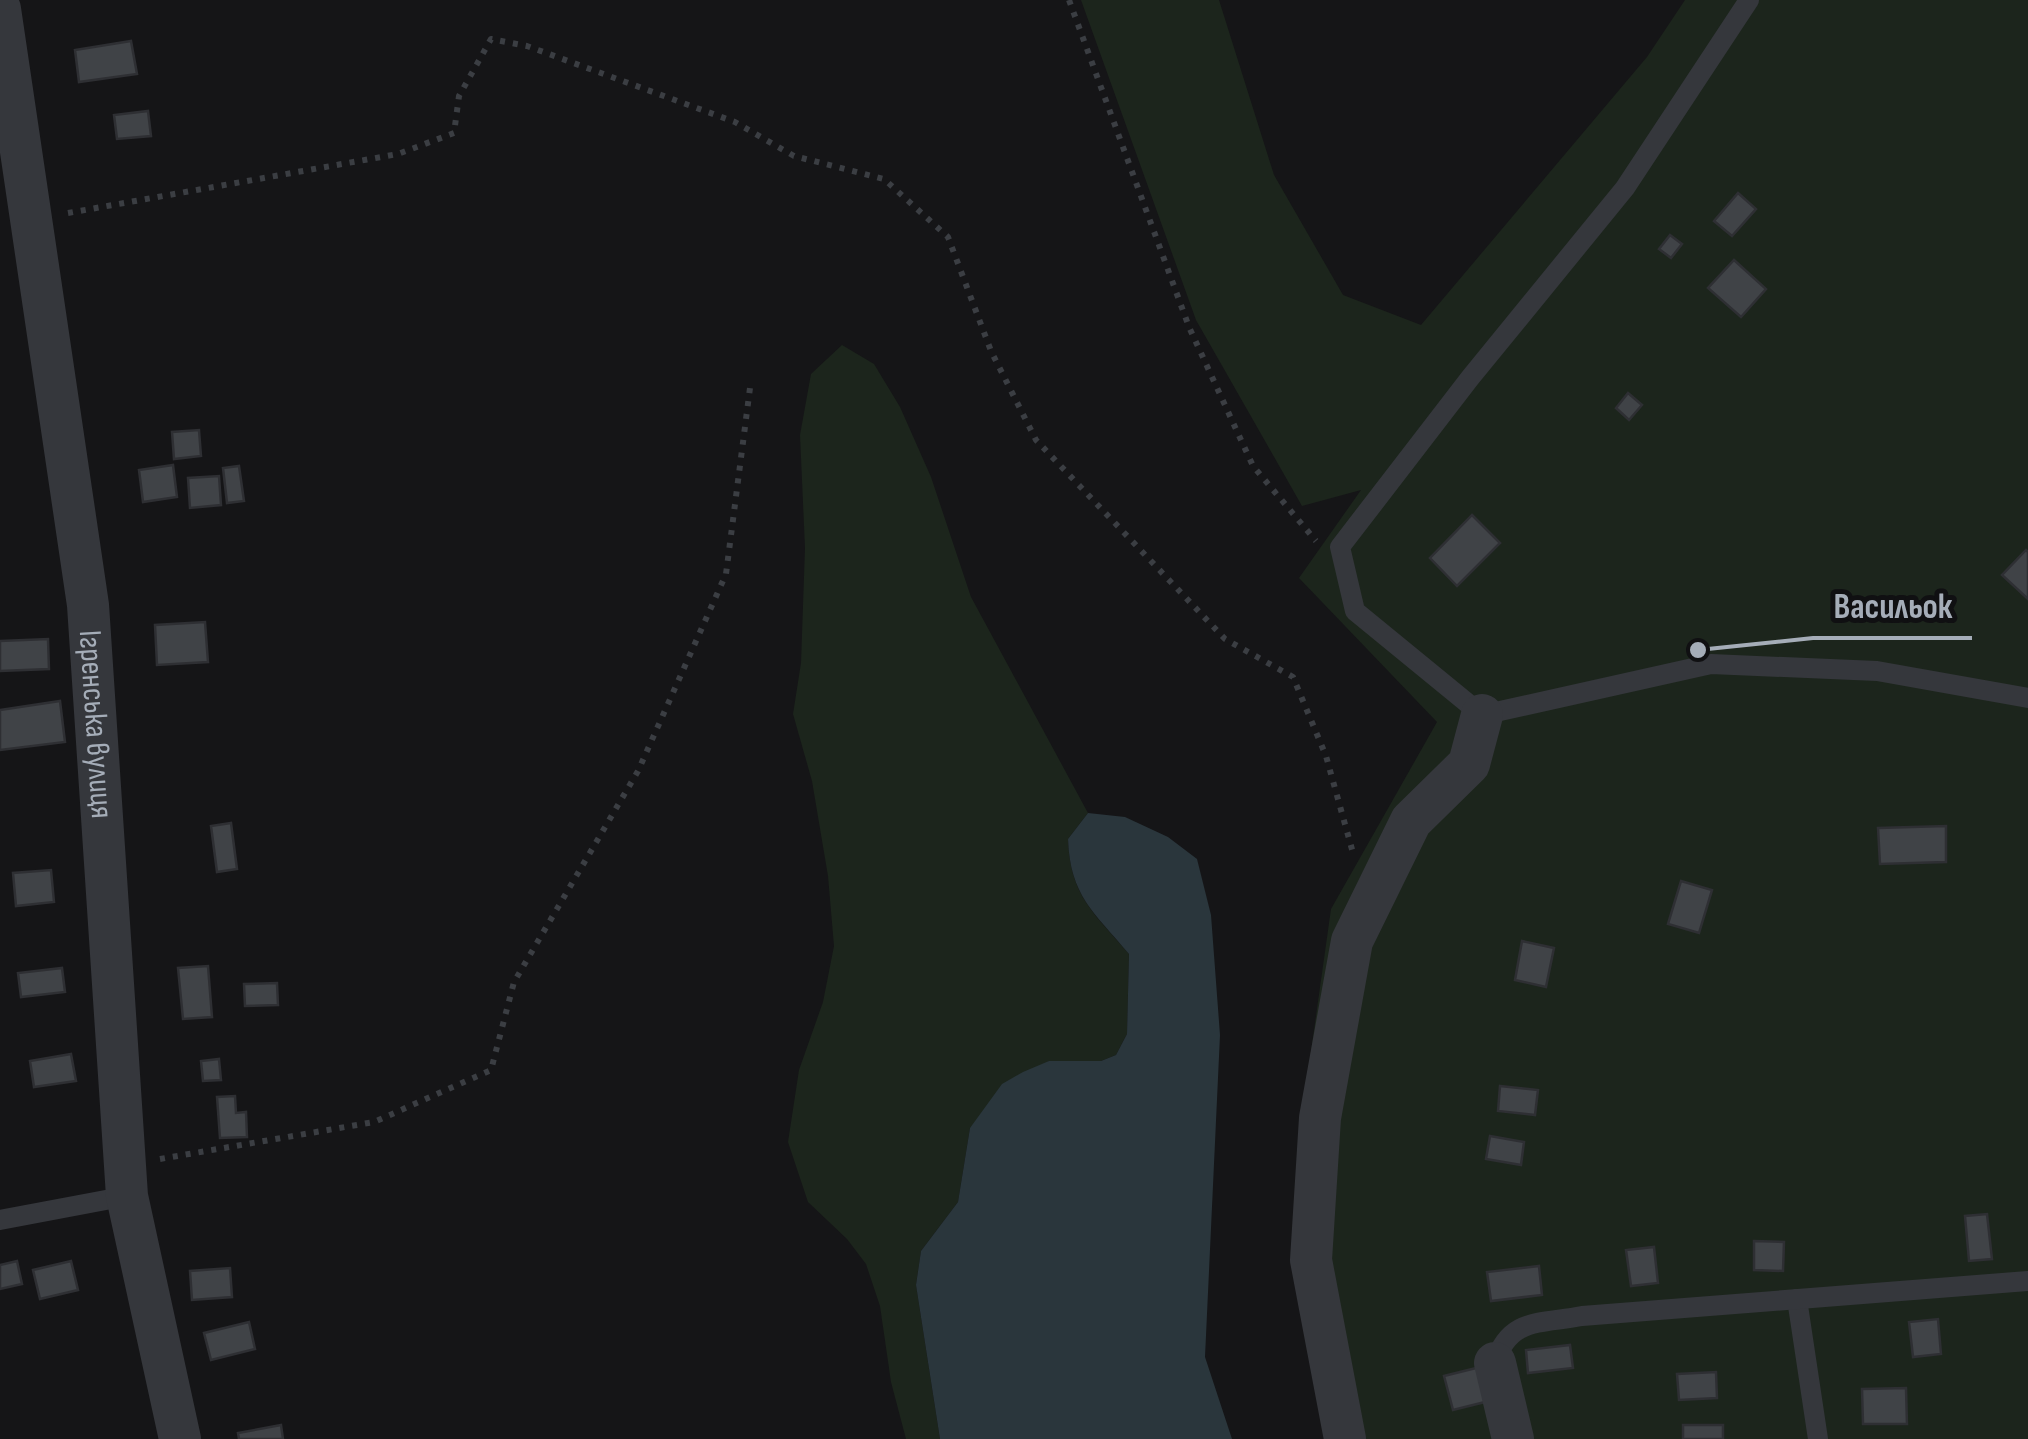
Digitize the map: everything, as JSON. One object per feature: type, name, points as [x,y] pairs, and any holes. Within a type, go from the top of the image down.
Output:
[{"type":"street","name":"Ігренська вулиця","points":[[0,9],[88,605],[126,1180],[180,1439]]},
{"type":"street","points":[[1344,1439],[1310,1260],[1320,1118],[1352,940],[1411,821],[1469,764],[1482,716]]},
{"type":"street","points":[[1495,1363],[1513,1439]]},
{"type":"lane","points":[[1749,0],[1625,188],[1470,378],[1340,547],[1354,612],[1482,716],[1712,664],[1877,671],[2028,698]]},
{"type":"lane","points":[[0,1220],[126,1180]]},
{"type":"lane","points":[[1495,1363],[1501,1342],[1516,1328],[1582,1316],[2028,1281]]},
{"type":"lane","points":[[1797,1300],[1818,1439]]},
{"type":"path","points":[[1069,0],[1189,328],[1253,466],[1344,574]]},
{"type":"path","points":[[32,220],[398,154],[454,132],[459,96],[492,40],[527,46],[735,122],[794,156],[884,179],[948,237],[991,351],[1036,440],[1225,638],[1294,677],[1326,756],[1351,840],[1365,916]]},
{"type":"path","points":[[126,1180],[374,1122],[491,1070],[514,982],[638,771],[726,574],[750,388]]},
{"type":"shaded area","points":[[1081,0],[1219,0],[1274,175],[1343,295],[1421,325],[1647,57],[1685,0],[2028,0],[2028,1439],[1329,1439],[1299,1137],[1331,909],[1437,722],[1299,578],[1361,490],[1302,506],[1196,320]]},
{"type":"shaded area","points":[[842,345],[874,364],[900,407],[931,477],[971,597],[1088,813],[1068,839],[1079,890],[1129,954],[1127,1034],[1116,1055],[1101,1061],[1049,1061],[970,1128],[958,1202],[921,1251],[916,1285],[940,1439],[906,1439],[891,1382],[880,1306],[866,1264],[847,1239],[808,1202],[788,1142],[799,1070],[823,1002],[834,946],[828,876],[812,781],[793,714],[801,663],[805,548],[800,435],[811,374]]},
{"type":"shaded area","points":[[1088,813],[1125,817],[1168,837],[1197,859],[1211,915],[1220,1035],[1205,1357],[1232,1439],[940,1439],[916,1285],[921,1251],[958,1202],[970,1128],[1002,1084],[1049,1061],[1101,1061],[1116,1055],[1127,1034],[1129,954],[1086,902],[1070,859],[1068,839]]},
{"type":"building","points":[[131,41],[137,74],[79,82],[75,50]]},
{"type":"building","points":[[148,111],[151,136],[117,139],[114,115]]},
{"type":"building","points":[[1738,193],[1756,209],[1732,236],[1714,221]]},
{"type":"building","points":[[1670,235],[1682,244],[1671,258],[1659,249]]},
{"type":"building","points":[[1734,260],[1766,289],[1741,317],[1708,288]]},
{"type":"building","points":[[1628,393],[1642,405],[1629,420],[1616,408]]},
{"type":"building","points":[[199,430],[201,456],[174,459],[172,432]]},
{"type":"building","points":[[173,465],[177,497],[143,502],[139,470]]},
{"type":"building","points":[[239,466],[244,501],[227,503],[223,468]]},
{"type":"building","points":[[219,476],[221,505],[190,508],[188,478]]},
{"type":"building","points":[[1472,515],[1500,543],[1457,586],[1430,558]]},
{"type":"building","points":[[2028,552],[2028,599],[2002,575]]},
{"type":"building","points":[[205,622],[208,662],[157,665],[155,625]]},
{"type":"building","points":[[48,639],[49,669],[0,671],[0,641]]},
{"type":"building","points":[[60,701],[65,742],[0,750],[0,710]]},
{"type":"building","points":[[231,823],[237,869],[217,872],[211,826]]},
{"type":"building","points":[[1946,826],[1946,862],[1880,864],[1878,828]]},
{"type":"building","points":[[51,870],[54,902],[16,906],[13,873]]},
{"type":"building","points":[[1681,881],[1712,890],[1699,933],[1668,924]]},
{"type":"building","points":[[1522,941],[1554,948],[1546,987],[1515,980]]},
{"type":"building","points":[[208,966],[212,1017],[183,1019],[178,968]]},
{"type":"building","points":[[62,968],[65,992],[21,997],[18,973]]},
{"type":"building","points":[[277,983],[278,1005],[245,1006],[244,984]]},
{"type":"building","points":[[71,1054],[76,1081],[34,1087],[30,1061]]},
{"type":"building","points":[[219,1059],[221,1080],[203,1081],[201,1061]]},
{"type":"building","points":[[1500,1086],[1538,1090],[1535,1115],[1498,1111]]},
{"type":"building","points":[[235,1096],[236,1113],[246,1112],[247,1137],[220,1138],[217,1097]]},
{"type":"building","points":[[1490,1136],[1524,1142],[1521,1165],[1486,1159]]},
{"type":"building","points":[[1987,1214],[1992,1259],[1969,1261],[1965,1216]]},
{"type":"building","points":[[1754,1241],[1784,1242],[1783,1271],[1754,1270]]},
{"type":"building","points":[[1654,1247],[1658,1283],[1631,1286],[1626,1250]]},
{"type":"building","points":[[17,1261],[22,1284],[0,1289],[0,1265]]},
{"type":"building","points":[[71,1261],[78,1290],[40,1299],[33,1270]]},
{"type":"building","points":[[1539,1266],[1542,1295],[1491,1301],[1487,1272]]},
{"type":"building","points":[[230,1268],[232,1297],[192,1300],[190,1271]]},
{"type":"building","points":[[1938,1319],[1941,1354],[1913,1357],[1909,1322]]},
{"type":"building","points":[[249,1322],[255,1349],[211,1360],[204,1333]]},
{"type":"building","points":[[1570,1345],[1573,1368],[1528,1373],[1526,1350]]},
{"type":"building","points":[[1480,1367],[1489,1401],[1453,1410],[1444,1376]]},
{"type":"building","points":[[1716,1372],[1717,1398],[1679,1400],[1677,1374]]},
{"type":"building","points":[[1906,1388],[1907,1424],[1863,1424],[1862,1389]]},
{"type":"building","points":[[281,1425],[283,1439],[239,1439],[238,1433]]},
{"type":"building","points":[[1683,1425],[1723,1425],[1723,1439],[1683,1439]]},
{"type":"place","name":"Васильок","points":[[1698,650]]}]
